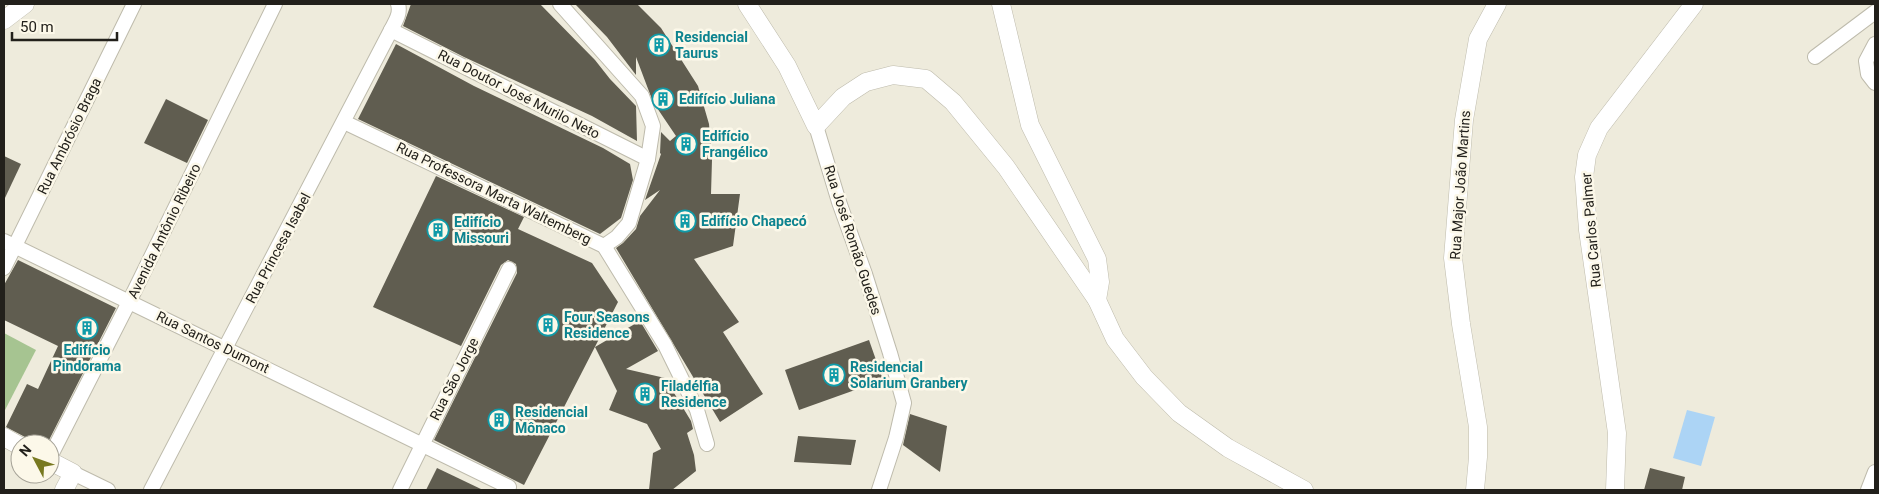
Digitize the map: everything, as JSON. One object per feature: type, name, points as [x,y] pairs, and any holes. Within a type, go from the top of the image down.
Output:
[{"type":"street","points":[[4,20],[25,4]]},
{"type":"street","name":"Rua Ambrósio Braga","points":[[4,268],[9,244],[134,4]]},
{"type":"street","name":"Avenida Antônio Ribeiro","points":[[60,439],[130,302],[275,4]]},
{"type":"street","name":"Rua Princesa Isabel","points":[[151,490],[391,30],[398,16],[398,4]]},
{"type":"street","points":[[560,4],[642,96],[653,126],[648,159],[629,222],[617,238],[604,246]]},
{"type":"street","name":"Rua José Romão Guedes","points":[[747,4],[787,66],[816,126],[882,326],[904,403],[896,438],[879,490]]},
{"type":"street","points":[[1001,4],[1030,125],[1097,259],[1100,282],[1098,300]]},
{"type":"street","name":"Rua Major João Martins","points":[[1475,490],[1478,427],[1461,324],[1453,258],[1464,120],[1478,39],[1497,4]]},
{"type":"street","name":"Rua Carlos Palmer","points":[[1615,490],[1618,433],[1589,240],[1584,177],[1587,155],[1599,128],[1694,5]]},
{"type":"street","points":[[1815,58],[1875,12]]},
{"type":"street","name":"Rua Doutor José Murilo Neto","points":[[391,30],[648,159]]},
{"type":"street","points":[[1875,44],[1866,61],[1868,74],[1875,83]]},
{"type":"street","points":[[816,126],[843,97],[866,82],[893,75],[926,79],[953,102],[977,129],[1006,167],[1098,300],[1115,339],[1144,377],[1179,414],[1228,448],[1304,490]]},
{"type":"street","name":"Rua Professora Marta Waltemberg","points":[[344,122],[604,246],[665,345],[697,410],[708,444]]},
{"type":"street","name":"Rua Santos Dumont","points":[[9,244],[509,487]]},
{"type":"street","name":"Rua São Jorge","points":[[400,490],[421,444],[510,268]]},
{"type":"street","points":[[60,465],[108,490]]},
{"type":"street","points":[[1868,490],[1875,472]]},
{"type":"street","points":[[64,490],[73,473]]},
{"type":"green space","points":[[4,333],[36,350],[4,412]]},
{"type":"water","points":[[1687,410],[1715,417],[1701,466],[1673,458]]},
{"type":"building","points":[[411,4],[540,4],[595,60],[636,106],[637,141],[592,116],[464,57],[403,26]]},
{"type":"building","points":[[575,4],[637,4],[661,28],[698,86],[709,124],[712,160],[711,194],[740,194],[733,246],[694,259],[739,322],[723,332],[763,394],[720,422],[616,248],[636,229],[640,216],[660,190],[645,200],[661,154],[661,132],[670,141],[676,136],[653,102],[636,57],[636,75],[607,37]]},
{"type":"building","points":[[396,44],[474,86],[603,148],[630,164],[633,180],[621,218],[600,234],[358,119]]},
{"type":"building","points":[[166,99],[208,120],[187,163],[144,143]]},
{"type":"building","points":[[4,156],[21,164],[4,200]]},
{"type":"building","points":[[436,176],[524,217],[518,229],[592,263],[618,302],[524,485],[434,440],[517,273],[516,264],[508,260],[501,265],[461,346],[373,307]]},
{"type":"building","points":[[18,260],[116,308],[52,434],[19,434],[6,427],[27,384],[38,389],[58,346],[4,320],[4,285]]},
{"type":"building","points":[[640,321],[658,351],[626,369],[665,378],[691,421],[693,429],[687,433],[694,455],[696,471],[672,490],[649,490],[653,453],[661,449],[647,424],[609,410],[617,391],[595,347]]},
{"type":"building","name":"Residencial Solarium Granbery","points":[[869,340],[883,380],[799,410],[785,370]]},
{"type":"building","points":[[910,414],[947,426],[940,472],[903,445]]},
{"type":"building","points":[[798,436],[856,440],[851,465],[794,462]]},
{"type":"building","points":[[437,468],[483,490],[426,490]]},
{"type":"building","points":[[1650,468],[1685,477],[1682,490],[1644,490]]},
{"type":"place","name":"Residencial Taurus","points":[[659,45]]},
{"type":"place","name":"Edifício Juliana","points":[[663,99]]},
{"type":"place","name":"Edifício Frangélico","points":[[686,144]]},
{"type":"place","name":"Edifício Chapecó","points":[[685,221]]},
{"type":"place","name":"Edifício Missouri","points":[[438,230]]},
{"type":"place","name":"Four Seasons Residence","points":[[548,325]]},
{"type":"place","name":"Edifício Pindorama","points":[[87,328]]},
{"type":"place","name":"Residencial Solarium Granbery","points":[[834,375]]},
{"type":"place","name":"Filadélfia Residence","points":[[645,394]]},
{"type":"place","name":"Residencial Mônaco","points":[[499,420]]}]
